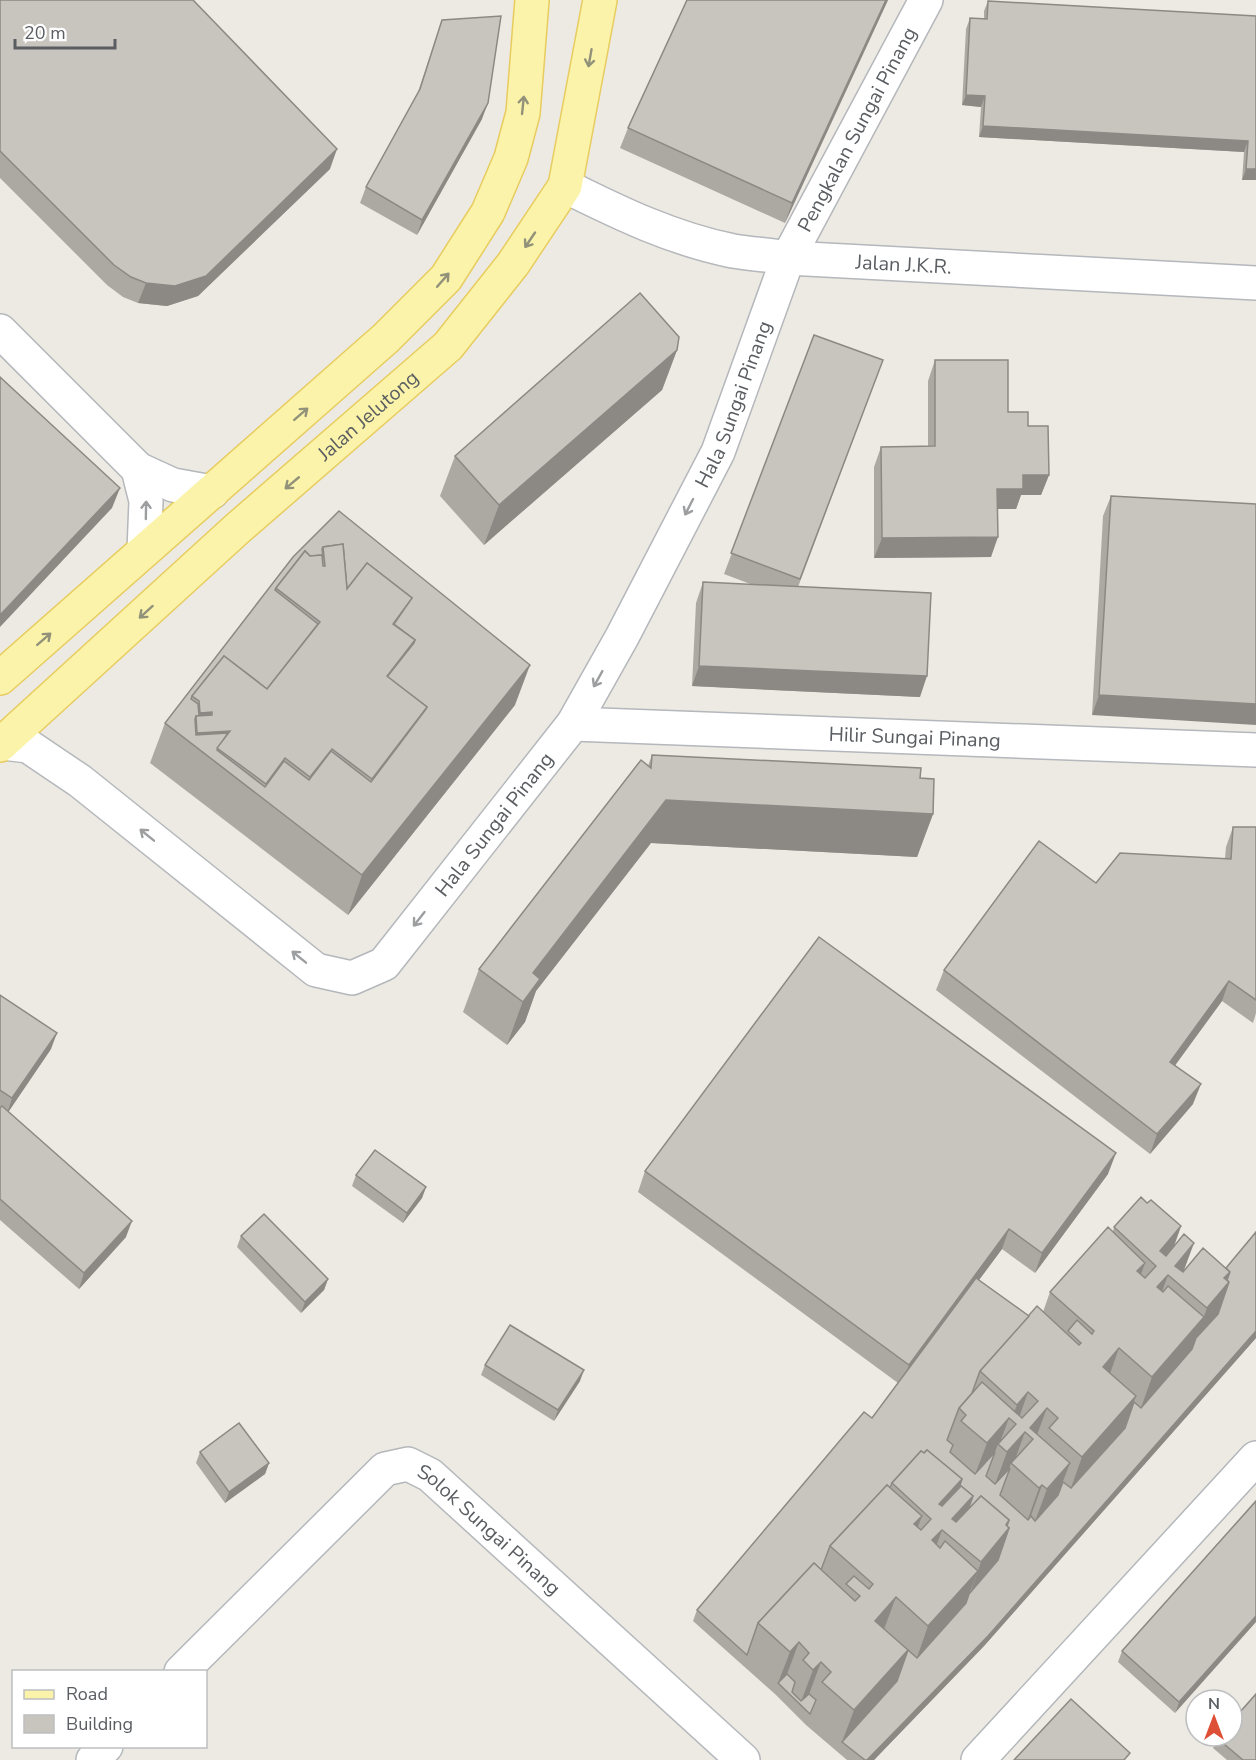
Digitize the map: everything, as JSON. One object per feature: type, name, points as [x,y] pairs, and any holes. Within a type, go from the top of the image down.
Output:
[{"type":"main road","points":[[0,678],[386,338],[446,278],[488,212],[512,158],[523,113],[532,0]]},
{"type":"main road","name":"Jalan Jelutong","points":[[1,744],[238,528],[448,346],[513,264],[565,186],[600,0]]},
{"type":"street","name":"Pengkalan Sungai Pinang","points":[[788,258],[926,0]]},
{"type":"street","name":"Jalan J.K.R.","points":[[565,186],[628,218],[668,233],[733,251],[788,258],[1256,283]]},
{"type":"street","name":"Hala Sungai Pinang","points":[[1,744],[28,746],[80,782],[316,970],[352,978],[384,964],[573,724],[622,637],[718,452],[788,258]]},
{"type":"street","points":[[0,331],[138,469],[173,485],[212,492]]},
{"type":"street","points":[[138,469],[146,501],[144,551]]},
{"type":"street","name":"Hilir Sungai Pinang","points":[[573,724],[1256,750]]},
{"type":"street","points":[[978,1760],[1256,1458]]},
{"type":"street","name":"Solok Sungai Pinang","points":[[182,1670],[385,1468],[408,1464],[430,1475],[743,1760]]},
{"type":"street","points":[[93,1760],[104,1748]]},
{"type":"building","points":[[0,0],[193,0],[337,149],[206,276],[175,286],[146,283],[131,277],[114,265],[0,151]]},
{"type":"building","points":[[687,0],[886,0],[792,203],[628,128]]},
{"type":"building","points":[[988,1],[1256,16],[1256,169],[1246,169],[1248,141],[983,126],[985,96],[966,95],[970,18],[987,19]]},
{"type":"building","points":[[501,16],[488,103],[422,220],[366,187],[420,89],[442,20]]},
{"type":"building","points":[[640,293],[679,337],[677,350],[499,505],[455,456]]},
{"type":"building","points":[[814,335],[883,360],[800,579],[731,553]]},
{"type":"building","points":[[935,360],[1008,360],[1008,412],[1028,412],[1028,426],[1048,426],[1049,475],[1023,475],[1023,489],[997,489],[998,537],[882,538],[881,447],[935,446]]},
{"type":"building","points":[[0,377],[120,488],[0,615]]},
{"type":"building","points":[[1111,496],[1256,504],[1256,704],[1099,695]]},
{"type":"building","points":[[339,511],[530,665],[362,875],[165,723],[293,557]],"holes":[[[343,544],[347,589],[367,563],[412,598],[394,624],[415,640],[387,677],[427,707],[371,782],[331,751],[309,780],[284,761],[265,787],[217,750],[228,733],[196,735],[196,716],[210,715],[199,715],[198,704],[191,699],[192,696],[224,656],[267,689],[318,624],[275,590],[305,551],[310,556],[322,555],[323,557],[323,547]]]},
{"type":"building","points":[[343,544],[347,589],[367,563],[412,598],[393,624],[415,640],[387,676],[427,707],[372,779],[332,749],[310,777],[285,758],[266,784],[217,748],[230,731],[197,733],[196,716],[212,715],[212,712],[200,713],[199,701],[192,696],[224,656],[267,689],[320,622],[276,588],[305,551],[310,556],[322,555],[323,566],[325,566],[323,547]]},
{"type":"building","points":[[703,582],[931,593],[927,676],[699,666]]},
{"type":"building","points":[[652,755],[921,768],[920,778],[934,779],[933,814],[666,800],[533,973],[540,979],[523,1002],[479,969],[641,760],[651,768]]},
{"type":"building","points":[[1233,827],[1256,827],[1256,1000],[1229,981],[1170,1062],[1201,1084],[1157,1134],[944,970],[1039,841],[1096,883],[1120,853],[1231,859]]},
{"type":"building","points":[[819,937],[1116,1153],[1042,1253],[1009,1229],[909,1365],[645,1171]]},
{"type":"building","points":[[0,995],[57,1033],[12,1098],[0,1090]]},
{"type":"building","points":[[2,1106],[132,1221],[84,1273],[0,1199],[0,1108]]},
{"type":"building","points":[[375,1150],[426,1187],[407,1213],[356,1175]]},
{"type":"building","points":[[1141,1197],[1147,1203],[1151,1200],[1181,1226],[1160,1251],[1166,1256],[1184,1234],[1194,1243],[1175,1266],[1183,1272],[1203,1248],[1230,1272],[1224,1278],[1229,1282],[1207,1308],[1168,1275],[1157,1287],[1163,1292],[1168,1286],[1204,1317],[1152,1377],[1119,1348],[1103,1367],[1136,1396],[1082,1457],[1049,1428],[1058,1418],[1047,1408],[1030,1428],[1070,1463],[1047,1489],[1042,1485],[1039,1488],[1011,1463],[1033,1439],[1025,1432],[1007,1452],[998,1444],[1016,1424],[1009,1418],[987,1443],[961,1421],[966,1415],[959,1408],[982,1382],[1022,1418],[1038,1401],[1028,1392],[1017,1405],[980,1371],[1037,1306],[1079,1345],[1081,1343],[1068,1331],[1077,1320],[1092,1334],[1094,1331],[1050,1292],[1108,1227],[1145,1263],[1137,1271],[1145,1278],[1156,1266],[1114,1227]]},
{"type":"building","points":[[264,1214],[328,1279],[305,1302],[241,1236]]},
{"type":"building","points":[[1256,1232],[1256,1331],[988,1636],[867,1760],[842,1742],[897,1681],[908,1650],[917,1658],[966,1603],[969,1594],[998,1560],[1009,1528],[1007,1526],[1009,1520],[981,1496],[968,1510],[973,1496],[961,1486],[959,1488],[962,1479],[927,1450],[924,1453],[921,1451],[890,1488],[887,1485],[830,1546],[821,1570],[814,1563],[758,1623],[747,1655],[697,1610],[864,1412],[872,1418],[976,1278],[1029,1316],[980,1371],[972,1393],[959,1408],[947,1440],[953,1445],[950,1452],[975,1474],[995,1452],[986,1476],[995,1484],[1010,1468],[1000,1495],[1028,1520],[1031,1516],[1035,1521],[1058,1495],[1063,1482],[1071,1488],[1125,1428],[1134,1402],[1141,1408],[1192,1349],[1196,1338],[1218,1314],[1229,1282],[1227,1280],[1230,1272],[1226,1268]]},
{"type":"building","points":[[510,1325],[584,1370],[558,1410],[485,1365]]},
{"type":"building","points":[[239,1423],[269,1463],[229,1492],[200,1452]]},
{"type":"building","points":[[927,1450],[962,1479],[939,1504],[942,1506],[961,1486],[973,1496],[952,1519],[956,1522],[981,1496],[1009,1520],[1006,1525],[1009,1528],[981,1562],[942,1530],[932,1540],[940,1548],[945,1541],[978,1571],[928,1626],[896,1597],[875,1621],[908,1650],[854,1710],[822,1682],[831,1672],[821,1662],[813,1670],[803,1660],[809,1653],[799,1642],[790,1652],[758,1623],[814,1563],[855,1601],[860,1596],[846,1584],[854,1576],[869,1589],[873,1584],[830,1546],[887,1485],[922,1516],[914,1524],[921,1530],[931,1519],[892,1483],[921,1451],[924,1453]]},
{"type":"building","points":[[1256,1501],[1256,1616],[1192,1688],[1184,1688],[1184,1696],[1179,1702],[1122,1651]]},
{"type":"building","points":[[787,1674],[795,1682],[792,1692],[801,1701],[809,1694],[816,1700],[810,1714],[778,1683]]},
{"type":"building","points":[[1256,1694],[1256,1760],[1243,1760],[1229,1748],[1244,1748],[1244,1708]]},
{"type":"building","points":[[1071,1699],[1130,1753],[1124,1760],[1014,1760]]}]
